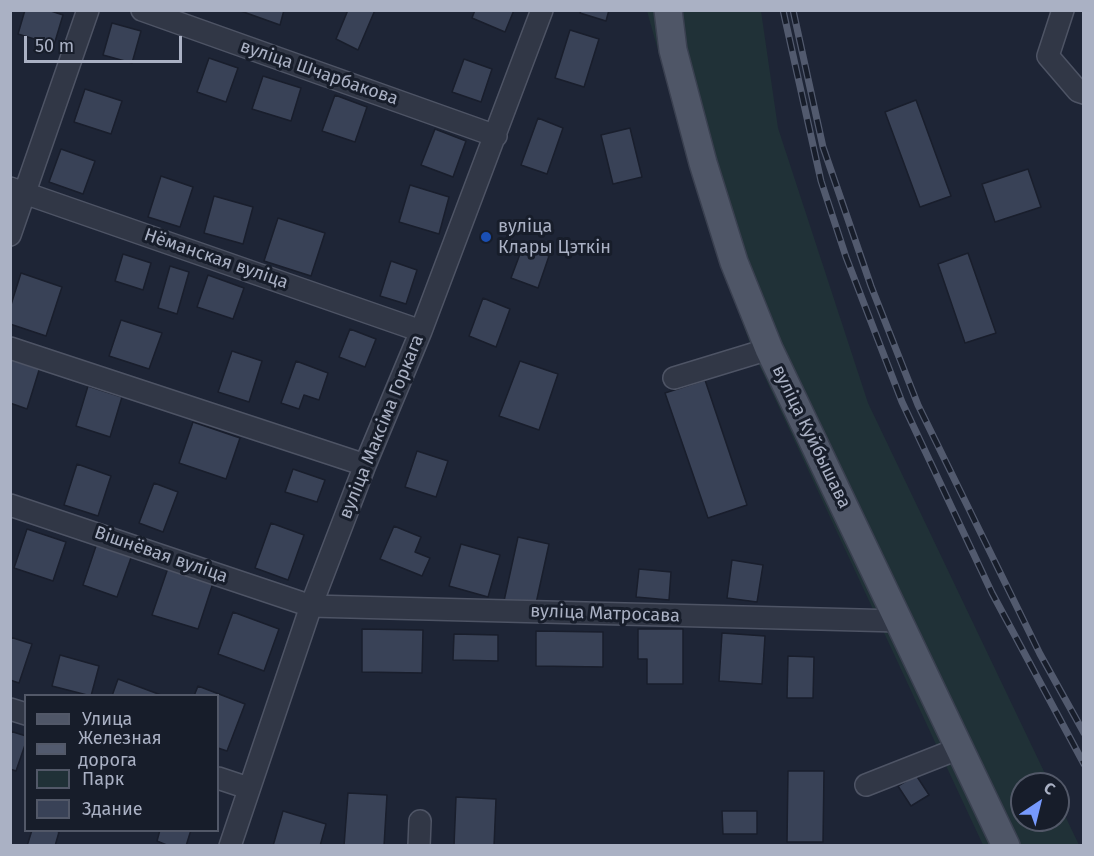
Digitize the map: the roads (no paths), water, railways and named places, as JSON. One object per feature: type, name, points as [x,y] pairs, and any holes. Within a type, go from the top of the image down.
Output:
[{"type":"main road","name":"вуліца Куйбышава","points":[[668,10],[673,50],[703,163],[734,262],[769,349],[1006,846]]},
{"type":"street","points":[[10,235],[18,190],[87,10]]},
{"type":"street","name":"вуліца Шчарбакова","points":[[142,10],[496,136]]},
{"type":"street","name":"вуліца Максіма Горкага","points":[[230,846],[311,606],[365,465],[421,331],[543,10]]},
{"type":"street","points":[[1063,10],[1048,56],[1078,91],[1083,93]]},
{"type":"street","name":"Нёманская вуліца","points":[[18,190],[421,331]]},
{"type":"street","points":[[10,348],[365,465]]},
{"type":"street","points":[[674,378],[769,349]]},
{"type":"street","name":"Вішнёвая вуліца","points":[[10,505],[311,606]]},
{"type":"street","name":"вуліца Матросава","points":[[311,606],[899,621]]},
{"type":"street","points":[[866,785],[960,748]]},
{"type":"street","points":[[219,778],[248,788]]},
{"type":"street","points":[[419,846],[420,821]]},
{"type":"railway","points":[[783,10],[821,181],[846,257],[902,402],[992,593],[1084,764]]},
{"type":"railway","points":[[793,10],[823,147],[871,286],[918,405],[1040,654],[1084,733]]},
{"type":"place","name":"вуліца Клары Цэткін","points":[[486,237]]}]
